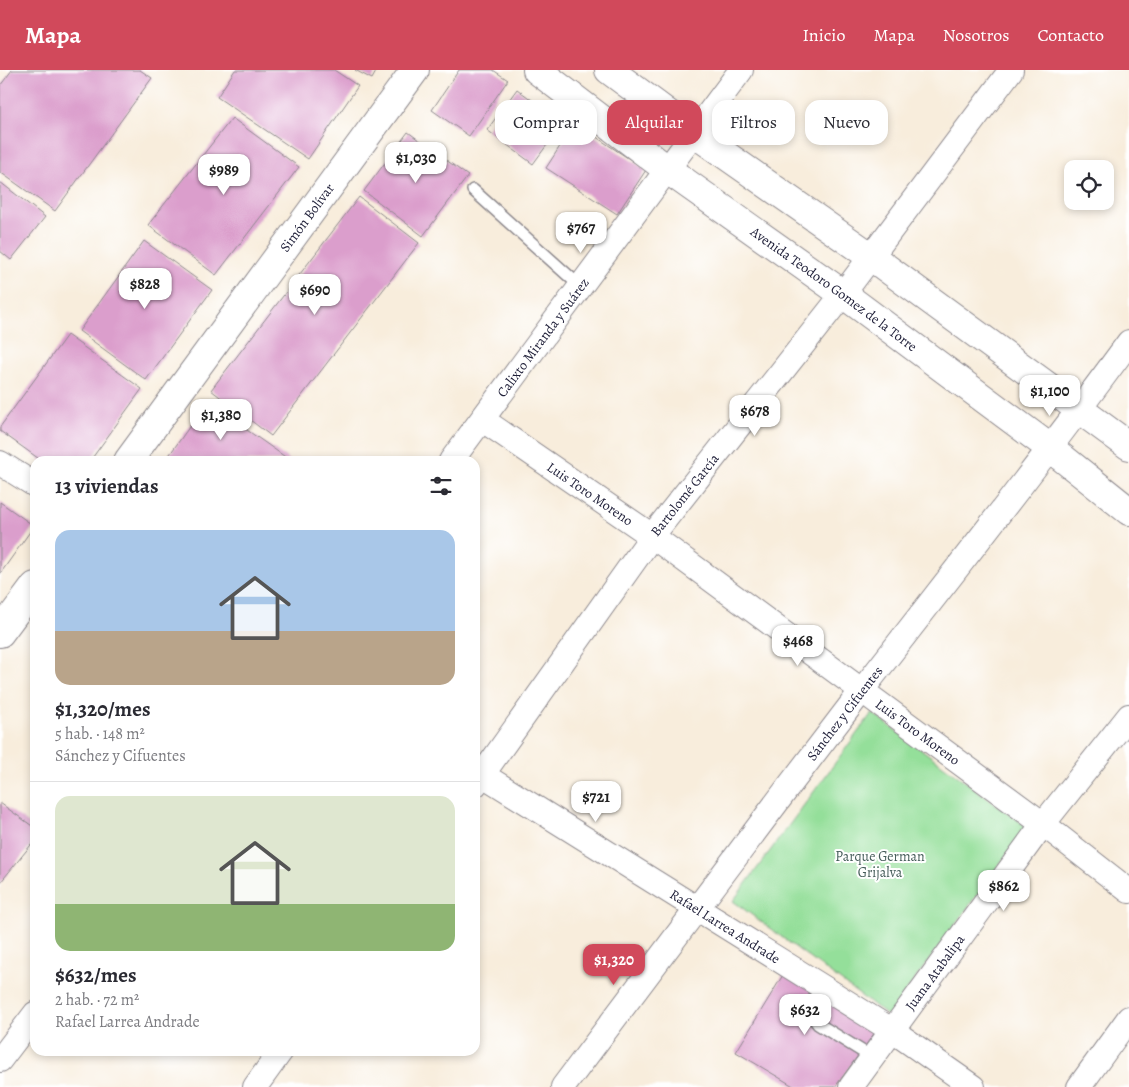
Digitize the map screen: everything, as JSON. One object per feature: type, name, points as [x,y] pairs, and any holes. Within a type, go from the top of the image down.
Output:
[{"type":"main road","name":"Simón Bolívar","points":[[132,456],[416,70]]},
{"type":"main road","name":"Avenida Teodoro Gomez de la Torre","points":[[537,70],[668,170],[843,294],[1050,448],[1129,511]]},
{"type":"main road","points":[[609,70],[649,100]]},
{"type":"main road","points":[[702,139],[870,256],[1129,446]]},
{"type":"main road","points":[[0,633],[30,593]]},
{"type":"street","name":"Calixto Miranda y Suárez","points":[[702,122],[741,70]]},
{"type":"street","name":"Bartolomé García","points":[[480,773],[652,536],[843,294],[1011,70]]},
{"type":"street","name":"Calixto Miranda y Suárez","points":[[455,456],[686,145]]},
{"type":"street","name":"Sánchez y Cifuentes","points":[[563,1087],[862,690],[1080,410],[1129,342]]},
{"type":"street","name":"Luis Toro Moreno","points":[[483,420],[652,536],[1044,824],[1129,891]]},
{"type":"street","points":[[0,463],[30,482]]},
{"type":"street","name":"Juana Atabalipa","points":[[851,1087],[1044,824],[1129,716]]},
{"type":"street","name":"Rafael Larrea Andrade","points":[[480,779],[821,987],[973,1087]]},
{"type":"street","points":[[1079,1087],[1129,1018]]},
{"type":"street","points":[[0,1060],[30,1021]]},
{"type":"street","points":[[255,1087],[277,1056]]},
{"type":"lane","points":[[473,190],[581,288]]},
{"type":"lane","points":[[821,987],[811,1011],[812,1017],[818,1024],[873,1058]]},
{"type":"green space","name":"Parque German Grijalva","points":[[872,713],[1027,827],[888,1016],[733,901]]},
{"type":"building","points":[[12,70],[140,70],[152,78],[55,211],[0,172],[0,86]]},
{"type":"building","points":[[235,70],[334,70],[358,86],[308,159],[217,97]]},
{"type":"building","points":[[355,70],[377,70],[372,79]]},
{"type":"building","points":[[459,70],[493,70],[508,80],[469,136],[432,110]]},
{"type":"building","points":[[517,89],[532,100],[509,100]]},
{"type":"building","points":[[232,118],[299,167],[216,275],[148,225]]},
{"type":"building","points":[[495,119],[495,136],[487,130]]},
{"type":"building","points":[[408,132],[468,176],[423,236],[364,191]]},
{"type":"building","points":[[597,138],[646,170],[617,214],[546,168],[561,145],[597,145]]},
{"type":"building","points":[[507,145],[547,145],[533,164]]},
{"type":"building","points":[[0,182],[45,217],[11,260],[0,251]]},
{"type":"building","points":[[359,197],[419,243],[271,436],[211,390]]},
{"type":"building","points":[[144,241],[212,290],[146,380],[79,331]]},
{"type":"building","points":[[67,335],[142,389],[94,456],[35,456],[0,431],[0,427]]},
{"type":"building","points":[[207,402],[284,456],[169,456]]},
{"type":"building","points":[[0,502],[30,523],[30,532],[0,574]]},
{"type":"building","points":[[0,803],[30,824],[30,846],[0,883]]},
{"type":"building","points":[[786,970],[878,1028],[835,1087],[795,1087],[736,1052]]}]
